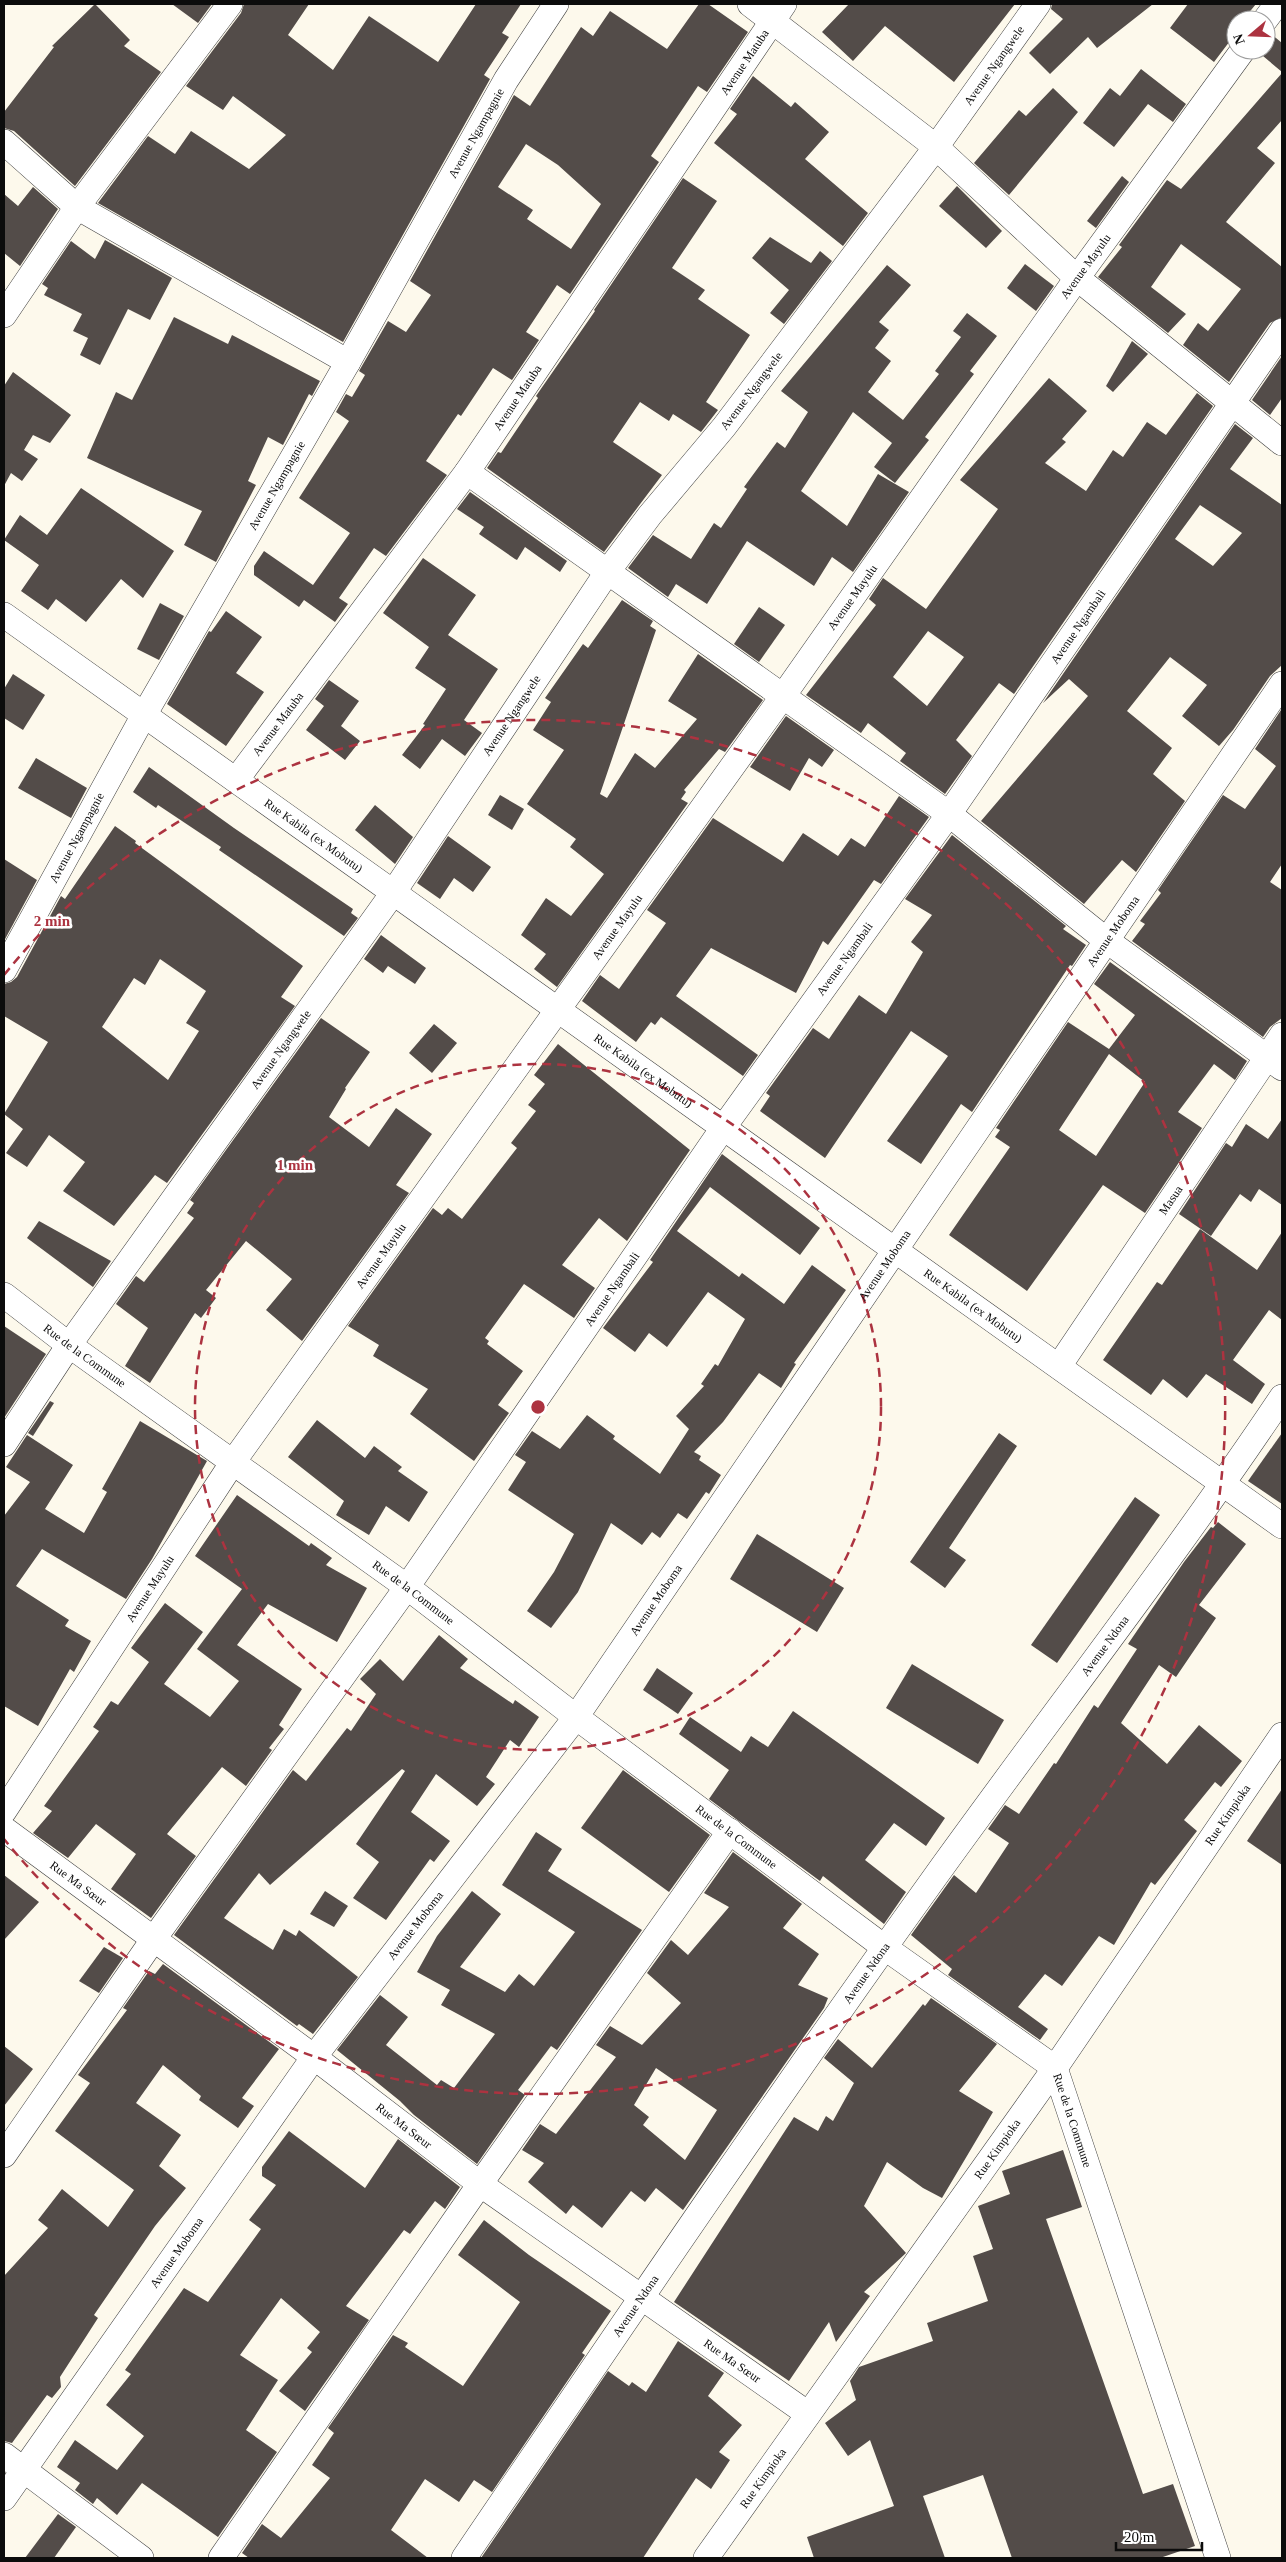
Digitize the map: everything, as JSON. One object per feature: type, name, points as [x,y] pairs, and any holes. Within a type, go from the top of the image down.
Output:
[{"type":"street","points":[[4,315],[77,207],[230,4]]},
{"type":"street","name":"Avenue Ngampagnie","points":[[4,970],[144,715],[348,362],[506,80],[556,4]]},
{"type":"street","points":[[750,4],[778,12],[936,147],[1076,278],[1282,443]]},
{"type":"street","name":"Avenue Ngangwele","points":[[4,1444],[69,1345],[393,893],[608,571],[650,515],[724,427],[936,147],[1038,4]]},
{"type":"street","name":"Avenue Matuba","points":[[236,780],[467,472],[778,12]]},
{"type":"street","name":"Avenue Mayulu","points":[[4,1811],[233,1462],[783,696],[1076,278],[1236,60]]},
{"type":"street","points":[[4,142],[77,207],[348,362]]},
{"type":"street","name":"Avenue Ngambali","points":[[4,2155],[153,1940],[408,1587],[723,1128],[949,814],[1231,402],[1282,331]]},
{"type":"street","points":[[467,472],[949,814],[1106,940],[1275,1062]]},
{"type":"street","name":"Rue Kabila (ex Mobutu)","points":[[4,615],[1282,1526]]},
{"type":"street","name":"Avenue Moboma","points":[[4,2498],[314,2057],[576,1717],[1282,684]]},
{"type":"street","name":"Masua","points":[[1059,1366],[1275,1062],[1282,1035]]},
{"type":"street","name":"Rue de la Commune","points":[[4,1295],[69,1345],[408,1587],[576,1717],[884,1947],[1055,2068],[1218,2558]]},
{"type":"street","name":"Avenue Ndona","points":[[464,2558],[884,1947],[1022,1755],[1224,1485],[1282,1397]]},
{"type":"street","name":"Rue Kimpioka","points":[[706,2558],[1055,2068],[1282,1734]]},
{"type":"street","name":"Rue Ma Sœur","points":[[4,1829],[314,2057],[480,2184],[808,2414]]},
{"type":"street","points":[[221,2558],[480,2184],[730,1832]]},
{"type":"street","points":[[4,2455],[141,2558]]},
{"type":"building","points":[[95,4],[130,40],[124,46],[161,72],[75,186],[14,131],[4,128],[4,112],[54,47],[52,46]]},
{"type":"building","points":[[172,4],[212,4],[198,23]]},
{"type":"building","points":[[244,4],[309,4],[288,35],[333,70],[369,16],[438,62],[476,4],[521,4],[502,33],[509,37],[484,75],[490,79],[343,342],[98,203],[148,136],[175,154],[191,131],[249,169],[286,135],[233,96],[223,110],[186,86],[241,13]]},
{"type":"building","points":[[699,4],[708,4],[748,32],[707,92],[698,86],[651,156],[659,162],[570,294],[557,285],[526,332],[539,340],[512,380],[493,368],[461,416],[458,414],[426,461],[447,475],[386,556],[374,548],[339,598],[348,604],[335,622],[304,600],[299,607],[254,575],[254,566],[264,551],[313,585],[350,533],[299,498],[349,421],[336,412],[346,394],[352,397],[365,375],[359,371],[388,321],[406,332],[431,295],[410,281],[514,95],[530,106],[581,27],[593,36],[610,11],[667,49]],"holes":[[[526,144],[558,165],[601,204],[571,249],[527,219],[533,210],[498,187]]]},
{"type":"building","points":[[849,4],[1015,4],[954,82],[885,26],[853,61],[822,32]]},
{"type":"building","points":[[1052,4],[1153,4],[1097,48],[1088,37],[1050,74],[1029,53],[1063,19],[1051,9]]},
{"type":"building","points":[[1188,4],[1256,4],[1251,10],[1226,10],[1226,46],[1214,62],[1170,28]]},
{"type":"building","points":[[1276,38],[1282,43],[1282,72],[1268,60],[1276,60]]},
{"type":"building","points":[[1141,69],[1186,104],[1173,122],[1148,104],[1114,147],[1083,123],[1110,88],[1120,96]]},
{"type":"building","points":[[1282,73],[1282,120],[1257,148],[1275,163],[1226,222],[1282,267],[1282,317],[1270,323],[1229,382],[1183,345],[1198,323],[1208,331],[1241,289],[1181,244],[1151,287],[1186,314],[1168,333],[1098,277],[1122,247],[1119,245],[1167,180],[1181,189]]},
{"type":"building","points":[[753,76],[791,107],[795,102],[829,132],[805,159],[868,213],[843,246],[714,143],[737,114],[730,109]]},
{"type":"building","points":[[1053,88],[1078,112],[1009,195],[974,163],[1019,110],[1026,116]]},
{"type":"building","points":[[1122,176],[1129,182],[1096,228],[1087,221]]},
{"type":"building","points":[[683,178],[717,201],[672,268],[705,290],[698,299],[750,335],[706,402],[718,410],[701,432],[673,414],[669,421],[640,402],[613,442],[662,475],[604,552],[487,468],[498,452],[501,453],[538,398],[536,396]]},
{"type":"building","points":[[957,186],[1002,231],[986,248],[939,206]]},
{"type":"building","points":[[33,187],[58,209],[20,266],[4,253],[4,194],[18,206]]},
{"type":"building","points":[[770,237],[811,263],[820,251],[832,261],[784,324],[770,313],[789,290],[752,258]]},
{"type":"building","points":[[105,240],[172,278],[150,320],[128,309],[100,365],[80,355],[88,338],[73,331],[82,314],[44,295],[48,288],[42,284],[71,241],[95,259]]},
{"type":"building","points":[[1025,264],[1054,286],[1036,311],[1007,288]]},
{"type":"building","points":[[887,265],[911,285],[879,322],[889,330],[875,348],[891,361],[868,392],[903,420],[939,374],[935,371],[961,337],[953,331],[967,313],[997,336],[970,371],[974,374],[925,437],[929,440],[895,483],[874,467],[892,443],[853,412],[801,491],[847,526],[878,474],[909,492],[853,572],[832,557],[814,586],[747,541],[707,604],[676,584],[668,597],[628,568],[653,535],[691,559],[714,523],[721,528],[747,489],[744,487],[777,442],[785,448],[808,412],[781,391]]},
{"type":"building","points":[[174,317],[228,344],[232,335],[320,381],[312,396],[309,394],[283,445],[268,437],[248,481],[256,485],[216,562],[184,545],[202,511],[87,458],[116,392],[132,400]]},
{"type":"building","points":[[1132,341],[1148,354],[1113,392],[1106,386]]},
{"type":"building","points":[[1282,356],[1282,398],[1270,415],[1252,400]]},
{"type":"building","points":[[13,372],[71,415],[50,443],[33,435],[24,450],[38,459],[22,481],[11,473],[4,486],[4,386]]},
{"type":"building","points":[[1049,378],[1087,411],[1062,439],[1066,442],[1045,463],[1086,491],[1113,450],[1123,457],[1147,422],[1166,435],[1197,393],[1213,406],[1014,694],[999,683],[956,740],[972,756],[945,794],[900,761],[906,753],[868,723],[861,733],[806,695],[876,605],[869,599],[883,578],[926,609],[998,509],[960,480]],"holes":[[[928,631],[964,657],[927,706],[893,677]]]},
{"type":"building","points":[[1235,424],[1253,438],[1230,469],[1282,505],[1282,665],[1270,676],[1233,730],[1219,746],[1182,716],[1207,685],[1170,657],[1127,711],[1172,748],[1153,774],[1185,801],[1136,872],[1122,860],[1084,904],[981,821],[1088,696],[1069,679],[1043,703]],"holes":[[[1200,505],[1242,533],[1213,566],[1175,539]]]},
{"type":"building","points":[[81,488],[174,551],[143,598],[121,579],[86,622],[56,599],[48,610],[21,591],[39,565],[4,540],[20,515],[47,535]]},
{"type":"building","points":[[470,492],[567,561],[560,572],[525,547],[517,560],[479,534],[484,527],[457,509]]},
{"type":"building","points":[[423,558],[476,595],[448,635],[498,669],[464,720],[482,733],[465,756],[442,739],[420,769],[402,755],[425,725],[423,724],[446,689],[415,668],[429,647],[383,613]]},
{"type":"building","points":[[622,600],[653,621],[650,626],[656,630],[600,794],[607,798],[635,753],[655,768],[697,719],[668,701],[698,654],[763,700],[725,752],[719,749],[684,790],[686,792],[681,799],[688,803],[557,987],[534,969],[546,954],[521,935],[546,898],[571,916],[604,874],[570,847],[576,839],[527,804],[564,750],[533,730],[551,702],[545,698],[583,644],[588,648]]},
{"type":"building","points":[[160,603],[184,616],[159,660],[137,649]]},
{"type":"building","points":[[759,607],[785,625],[759,662],[734,644]]},
{"type":"building","points":[[226,611],[262,637],[236,673],[264,692],[226,746],[167,704],[209,631],[211,632]]},
{"type":"building","points":[[13,674],[45,695],[23,730],[4,718],[4,689]]},
{"type":"building","points":[[329,680],[359,701],[341,726],[360,741],[345,760],[306,730],[324,706],[315,699]]},
{"type":"building","points":[[1281,710],[1282,864],[1270,882],[1282,890],[1282,1018],[1270,1027],[1263,1037],[1132,941],[1145,924],[1140,921],[1161,893],[1158,890],[1223,795],[1245,809],[1276,766],[1255,749]]},
{"type":"building","points":[[786,716],[834,750],[822,767],[809,758],[790,791],[750,767]]},
{"type":"building","points":[[36,758],[87,788],[71,818],[18,788]]},
{"type":"building","points":[[149,767],[234,828],[353,909],[351,913],[358,918],[344,936],[219,850],[221,847],[158,805],[156,808],[133,792]]},
{"type":"building","points":[[500,795],[524,809],[512,830],[488,815]]},
{"type":"building","points":[[899,796],[929,817],[881,884],[874,880],[828,945],[823,941],[796,993],[711,948],[676,996],[758,1055],[743,1076],[661,1017],[655,1025],[651,1022],[636,1042],[582,1001],[600,975],[619,989],[666,923],[647,910],[713,818],[783,862],[803,833],[838,856],[851,838],[865,847]]},
{"type":"building","points":[[375,805],[413,837],[395,864],[355,830]]},
{"type":"building","points":[[115,826],[136,841],[135,843],[303,966],[281,997],[295,1006],[167,1183],[155,1175],[114,1226],[63,1191],[85,1162],[49,1135],[27,1167],[6,1153],[23,1129],[4,1114],[48,1042],[4,1016],[4,984],[11,982],[17,977],[61,896],[65,899]],"holes":[[[160,959],[206,991],[186,1023],[199,1031],[168,1080],[102,1027],[134,978],[145,985]]]},
{"type":"building","points":[[952,835],[1066,926],[1063,929],[1086,945],[1072,966],[1070,965],[972,1112],[961,1104],[921,1164],[887,1141],[948,1056],[911,1031],[825,1158],[760,1111],[770,1096],[766,1093],[813,1028],[829,1039],[859,995],[886,1014],[923,952],[911,942],[932,915],[905,899]]},
{"type":"building","points":[[448,836],[491,867],[473,892],[454,878],[440,899],[417,883]]},
{"type":"building","points":[[4,859],[37,880],[4,941]]},
{"type":"building","points":[[381,935],[426,968],[415,984],[388,966],[383,973],[364,959]]},
{"type":"building","points":[[1110,962],[1247,1061],[1235,1080],[1214,1064],[1178,1112],[1202,1128],[1145,1213],[1103,1185],[1027,1291],[949,1235],[1010,1147],[995,1137],[1000,1130],[996,1128],[1068,1022],[1109,1049],[1135,1015],[1094,984]],"holes":[[[1109,1054],[1145,1082],[1096,1156],[1059,1130]]]},
{"type":"building","points":[[321,1018],[370,1052],[345,1088],[329,1117],[369,1147],[396,1108],[432,1134],[396,1185],[409,1193],[302,1341],[266,1310],[292,1279],[246,1241],[206,1290],[216,1298],[201,1318],[195,1313],[150,1383],[125,1366],[148,1328],[116,1304],[136,1276],[144,1282],[194,1218],[187,1213],[194,1203],[190,1200]]},
{"type":"building","points":[[434,1024],[457,1043],[432,1073],[409,1053]]},
{"type":"building","points":[[558,1044],[690,1150],[627,1241],[599,1218],[562,1265],[595,1288],[574,1318],[524,1284],[485,1338],[489,1341],[487,1344],[523,1371],[498,1405],[509,1413],[474,1461],[410,1414],[428,1389],[373,1356],[379,1345],[348,1326],[433,1208],[442,1215],[448,1208],[462,1219],[517,1148],[511,1143],[536,1111],[528,1105],[545,1084],[534,1075]]},
{"type":"building","points":[[1282,1119],[1282,1205],[1259,1189],[1251,1202],[1240,1194],[1211,1236],[1179,1214],[1226,1143],[1232,1147],[1246,1124],[1268,1139]]},
{"type":"building","points":[[722,1154],[820,1228],[800,1255],[710,1187],[677,1231],[739,1277],[742,1273],[784,1304],[812,1265],[846,1290],[794,1363],[796,1364],[781,1388],[759,1373],[723,1422],[694,1452],[701,1456],[699,1460],[721,1475],[709,1494],[706,1492],[687,1519],[678,1513],[660,1538],[652,1532],[642,1545],[611,1523],[578,1592],[551,1628],[527,1611],[554,1572],[574,1534],[508,1490],[526,1462],[515,1455],[532,1431],[560,1449],[587,1415],[615,1436],[613,1439],[660,1474],[689,1429],[676,1416],[704,1386],[701,1384],[715,1364],[718,1366],[745,1319],[708,1292],[667,1347],[649,1333],[635,1352],[603,1328],[653,1262],[650,1260]]},
{"type":"building","points":[[39,1221],[111,1261],[93,1287],[27,1238]]},
{"type":"building","points":[[1200,1229],[1257,1270],[1282,1232],[1282,1320],[1269,1310],[1233,1360],[1265,1384],[1252,1404],[1206,1374],[1187,1398],[1163,1379],[1151,1395],[1103,1360],[1157,1282],[1162,1285]]},
{"type":"building","points":[[4,1326],[46,1354],[4,1418]]},
{"type":"building","points":[[50,1401],[54,1403],[33,1436],[28,1433]]},
{"type":"building","points":[[317,1420],[365,1458],[374,1446],[402,1467],[398,1471],[428,1492],[409,1522],[386,1506],[369,1535],[336,1515],[344,1501],[288,1457]]},
{"type":"building","points":[[140,1421],[207,1461],[152,1559],[126,1599],[42,1549],[16,1586],[69,1620],[65,1626],[91,1641],[74,1672],[70,1669],[38,1726],[4,1706],[4,1516],[30,1482],[6,1467],[27,1435],[73,1465],[45,1509],[84,1533],[107,1492],[102,1489]]},
{"type":"building","points":[[999,1433],[1017,1446],[949,1548],[966,1560],[945,1588],[910,1562]]},
{"type":"building","points":[[1282,1433],[1282,1504],[1248,1481]]},
{"type":"building","points":[[237,1495],[309,1546],[311,1543],[332,1558],[326,1565],[367,1588],[337,1642],[268,1604],[237,1645],[302,1689],[279,1725],[284,1729],[269,1748],[272,1750],[246,1786],[222,1767],[167,1834],[196,1856],[151,1918],[111,1889],[136,1854],[96,1824],[68,1858],[33,1833],[52,1811],[44,1806],[99,1731],[93,1727],[111,1701],[118,1705],[149,1662],[131,1648],[165,1603],[203,1632],[164,1684],[210,1717],[239,1681],[197,1649],[242,1589],[195,1556]]},
{"type":"building","points":[[1135,1497],[1160,1515],[1057,1663],[1031,1645]]},
{"type":"building","points":[[1218,1522],[1246,1544],[1199,1605],[1216,1618],[1176,1677],[1159,1665],[1121,1723],[1167,1764],[1199,1725],[1242,1761],[1221,1787],[1215,1782],[1184,1820],[1197,1831],[1155,1885],[1151,1882],[1114,1945],[1099,1936],[1062,1986],[1045,1974],[1018,2007],[1048,2029],[1040,2040],[948,1975],[952,1969],[911,1935],[954,1875],[976,1893],[1009,1843],[988,1829],[1005,1805],[1019,1814],[1054,1763],[1056,1764],[1094,1705],[1098,1708],[1137,1649],[1128,1644],[1184,1562],[1211,1527],[1213,1528]]},
{"type":"building","points":[[757,1534],[844,1588],[817,1632],[730,1579]]},
{"type":"building","points":[[439,1635],[468,1659],[460,1668],[513,1704],[515,1700],[539,1717],[519,1747],[510,1740],[486,1777],[495,1784],[477,1806],[436,1774],[411,1812],[450,1841],[434,1862],[430,1859],[386,1920],[353,1898],[379,1862],[356,1844],[405,1771],[402,1769],[270,1885],[259,1873],[224,1918],[273,1950],[284,1929],[296,1936],[299,1930],[358,1977],[313,2034],[299,2024],[297,2026],[174,1935],[293,1770],[306,1781],[347,1728],[351,1731],[376,1694],[360,1679],[380,1659],[403,1681]]},
{"type":"building","points":[[912,1664],[1004,1720],[978,1764],[886,1708]]},
{"type":"building","points":[[657,1668],[693,1693],[678,1714],[643,1690]]},
{"type":"building","points":[[793,1711],[945,1818],[926,1846],[894,1823],[865,1860],[906,1892],[884,1924],[823,1876],[820,1881],[709,1799],[729,1770],[679,1734],[690,1717],[741,1752],[751,1736],[768,1747]]},
{"type":"building","points":[[623,1770],[710,1835],[669,1892],[581,1828]]},
{"type":"building","points":[[1282,1789],[1282,1865],[1247,1841]]},
{"type":"building","points":[[536,1832],[562,1849],[548,1871],[642,1930],[557,2050],[551,2046],[518,2090],[525,2095],[477,2164],[414,2115],[400,2101],[337,2050],[380,1995],[408,2017],[386,2045],[437,2085],[441,2080],[454,2088],[495,2034],[441,2005],[450,1990],[417,1972],[437,1936],[472,1891],[501,1914],[460,1967],[505,1992],[519,1974],[534,1986],[575,1932],[502,1885]]},
{"type":"building","points":[[733,1852],[802,1904],[783,1928],[819,1954],[798,1985],[828,1998],[824,2008],[683,2210],[656,2188],[645,2202],[631,2191],[602,2228],[573,2205],[566,2214],[528,2182],[544,2163],[522,2150],[540,2124],[556,2134],[616,2057],[596,2045],[610,2026],[642,2045],[681,2003],[647,1973],[671,1940],[688,1955],[729,1907],[704,1893]],"holes":[[[656,2068],[717,2110],[685,2160],[643,2125],[649,2117],[634,2105]]]},
{"type":"building","points":[[4,1875],[39,1902],[4,1940]]},
{"type":"building","points":[[325,1891],[348,1906],[334,1927],[310,1914]]},
{"type":"building","points":[[104,1947],[123,1958],[99,1993],[79,1981]]},
{"type":"building","points":[[163,1964],[279,2049],[242,2098],[254,2106],[238,2128],[199,2100],[201,2096],[163,2065],[136,2103],[181,2135],[159,2166],[186,2188],[155,2226],[94,2315],[98,2318],[60,2377],[61,2387],[52,2398],[47,2395],[12,2443],[4,2441],[4,2276],[48,2228],[38,2220],[62,2189],[108,2227],[134,2190],[55,2131],[90,2083],[78,2075],[127,2010],[123,2008],[149,1971],[155,1974]]},
{"type":"building","points":[[931,1998],[997,2044],[959,2091],[993,2112],[942,2198],[923,2188],[887,2162],[864,2206],[906,2253],[864,2292],[870,2296],[836,2342],[829,2322],[789,2381],[674,2302],[794,2117],[818,2131],[826,2116],[833,2121],[854,2083],[824,2058],[838,2039],[872,2068],[923,2004],[925,2006]]},
{"type":"building","points":[[4,2046],[33,2069],[4,2106]]},
{"type":"building","points":[[289,2131],[365,2188],[398,2139],[460,2187],[445,2209],[435,2201],[410,2234],[404,2230],[346,2306],[369,2320],[305,2411],[279,2391],[312,2352],[307,2348],[320,2332],[281,2298],[240,2355],[278,2380],[246,2430],[277,2452],[218,2537],[142,2483],[117,2515],[97,2498],[93,2504],[75,2490],[80,2483],[57,2467],[75,2440],[117,2470],[144,2436],[106,2405],[131,2374],[125,2370],[184,2288],[208,2302],[261,2229],[249,2220],[276,2185],[262,2176],[262,2167]]},
{"type":"building","points":[[1063,2150],[1082,2207],[1046,2219],[1143,2494],[1173,2484],[1195,2546],[1160,2558],[1012,2558],[983,2475],[923,2496],[945,2558],[814,2558],[807,2537],[894,2506],[870,2440],[848,2456],[825,2423],[856,2400],[850,2381],[859,2367],[933,2341],[927,2323],[988,2301],[973,2256],[993,2249],[978,2206],[1010,2194],[1002,2171]]},
{"type":"building","points":[[484,2220],[529,2255],[611,2311],[582,2353],[585,2355],[492,2492],[474,2480],[459,2502],[425,2479],[391,2530],[428,2558],[249,2558],[242,2553],[262,2524],[281,2538],[330,2478],[312,2465],[334,2433],[328,2428],[393,2335],[408,2343],[405,2347],[463,2386],[520,2302],[458,2255]]},
{"type":"building","points":[[678,2341],[724,2373],[708,2396],[742,2425],[719,2452],[730,2460],[711,2489],[696,2478],[643,2558],[481,2558],[608,2371],[629,2386],[632,2382],[646,2392]]},
{"type":"building","points":[[58,2514],[76,2527],[54,2558],[25,2558]]}]
